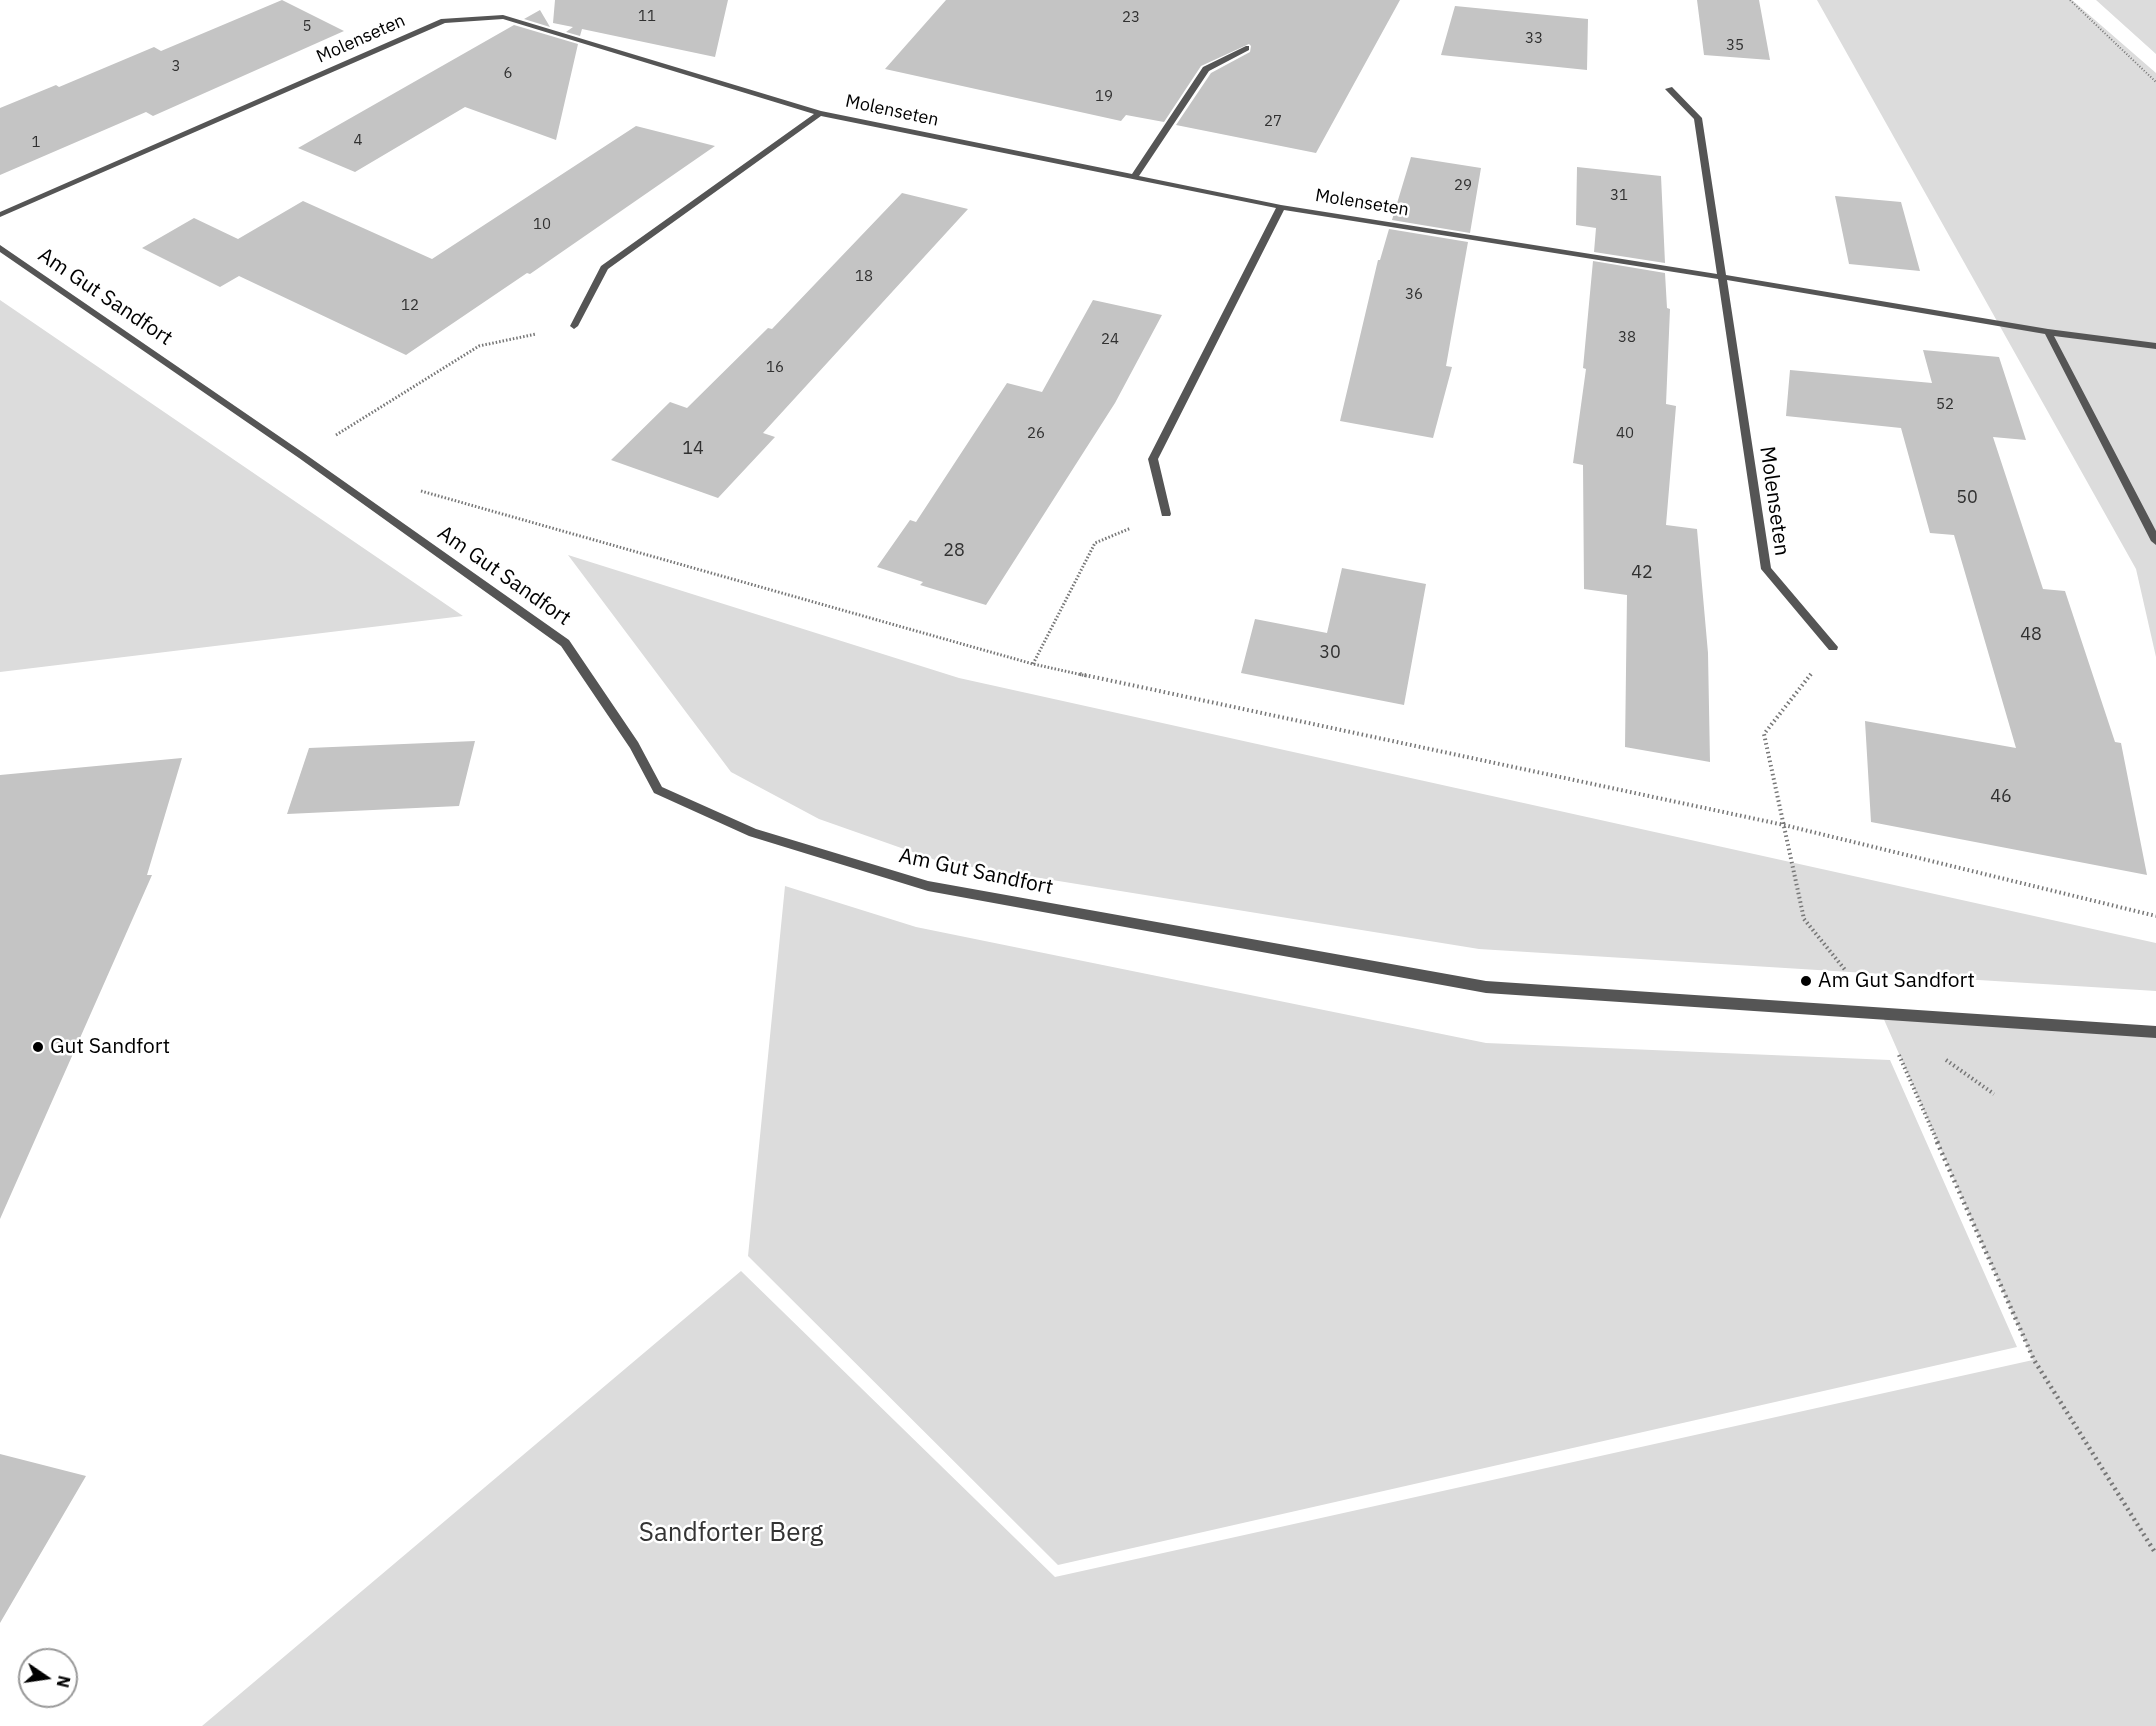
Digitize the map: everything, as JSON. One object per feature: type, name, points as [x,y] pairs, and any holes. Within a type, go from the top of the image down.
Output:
[{"type":"street","name":"Molenseten","points":[[0,215],[444,21],[503,17],[820,113],[1132,178],[1281,207],[1722,277],[2048,332],[2156,346]]},
{"type":"street","points":[[1132,178],[1206,69],[1246,48]]},
{"type":"street","name":"Molenseten","points":[[1669,89],[1698,118],[1766,569],[1833,646]]},
{"type":"street","name":"Molenseten","points":[[574,326],[604,268],[820,113]]},
{"type":"street","points":[[1166,514],[1153,459],[1281,207]]},
{"type":"street","name":"Am Gut Sandfort","points":[[0,248],[302,456],[565,643],[634,745],[658,790],[753,833],[928,886],[1486,987],[2156,1032]]},
{"type":"street","points":[[2048,332],[2156,541]]},
{"type":"path","points":[[2070,0],[2156,82]]},
{"type":"path","points":[[302,456],[479,346],[574,326]]},
{"type":"path","points":[[416,489],[1033,664],[1784,825],[2156,916]]},
{"type":"path","points":[[1033,664],[1095,543],[1166,514]]},
{"type":"path","points":[[1833,646],[1764,734],[1804,919],[1882,1015],[2034,1360],[2156,1554]]},
{"type":"green space","points":[[1817,0],[2072,0],[2156,73],[2156,657],[2136,569]]},
{"type":"green space","points":[[2096,0],[2156,0],[2156,54]]},
{"type":"green space","points":[[0,300],[463,616],[0,672]]},
{"type":"green space","points":[[568,555],[959,678],[2156,943],[2156,991],[1479,949],[941,862],[819,819],[731,772]]},
{"type":"green space","points":[[785,886],[916,927],[1486,1043],[1890,1060],[2017,1347],[1058,1565],[748,1256]]},
{"type":"green space","name":"Sandforter Berg","points":[[1882,1015],[2156,1032],[2156,1726],[202,1726],[741,1271],[1055,1577],[2033,1360]]},
{"type":"building","points":[[282,0],[344,31],[153,116],[146,112],[0,175],[0,108],[56,85],[59,87],[154,47],[161,51]]},
{"type":"building","points":[[555,0],[728,0],[715,57],[582,29],[580,36],[566,32],[573,27],[553,23]]},
{"type":"building","points":[[946,0],[1400,0],[1316,153],[1176,125],[1211,73],[1250,52],[1249,44],[1201,66],[1164,122],[1126,115],[1121,121],[885,69]]},
{"type":"building","points":[[1697,0],[1759,0],[1770,60],[1704,55]]},
{"type":"building","points":[[1455,6],[1588,19],[1587,70],[1441,55]]},
{"type":"building","points":[[540,10],[550,27],[524,19]]},
{"type":"building","points":[[514,25],[578,44],[556,140],[465,107],[355,172],[298,148]]},
{"type":"building","points":[[636,126],[715,146],[530,274],[527,273],[406,355],[239,276],[220,287],[142,248],[194,218],[238,239],[303,201],[432,259]]},
{"type":"building","points":[[1411,157],[1481,168],[1470,233],[1392,220]]},
{"type":"building","points":[[1577,167],[1661,176],[1665,263],[1594,252],[1596,228],[1576,225]]},
{"type":"building","points":[[902,193],[968,209],[763,433],[775,437],[718,498],[611,460],[670,402],[687,408],[768,328],[772,329]]},
{"type":"building","points":[[1835,196],[1901,202],[1920,271],[1849,264]]},
{"type":"building","points":[[1389,229],[1468,242],[1446,366],[1452,367],[1433,438],[1340,421],[1378,260],[1380,260]]},
{"type":"building","points":[[1593,261],[1665,273],[1667,308],[1670,309],[1666,404],[1676,406],[1666,525],[1697,529],[1708,653],[1710,762],[1625,747],[1627,595],[1584,589],[1583,465],[1573,463],[1586,369],[1583,368]]},
{"type":"building","points":[[1093,300],[1162,315],[1115,403],[986,605],[920,585],[923,582],[877,567],[910,520],[916,522],[1007,383],[1042,392]]},
{"type":"building","points":[[1923,350],[1999,357],[2026,440],[1993,437],[2043,589],[2065,591],[2115,742],[2121,743],[2147,875],[1871,822],[1865,721],[2016,748],[1954,535],[1930,533],[1901,428],[1786,416],[1790,370],[1932,383]]},
{"type":"building","points":[[1342,568],[1426,584],[1404,705],[1241,673],[1255,619],[1327,633]]},
{"type":"building","points":[[475,741],[459,806],[287,814],[309,748]]},
{"type":"building","points":[[182,758],[147,875],[152,875],[0,1219],[0,775]]},
{"type":"building","points":[[0,1454],[86,1476],[0,1623]]},
{"type":"place","name":"Am Gut Sandfort","points":[[1806,981]]},
{"type":"place","name":"Gut Sandfort","points":[[38,1047]]}]
